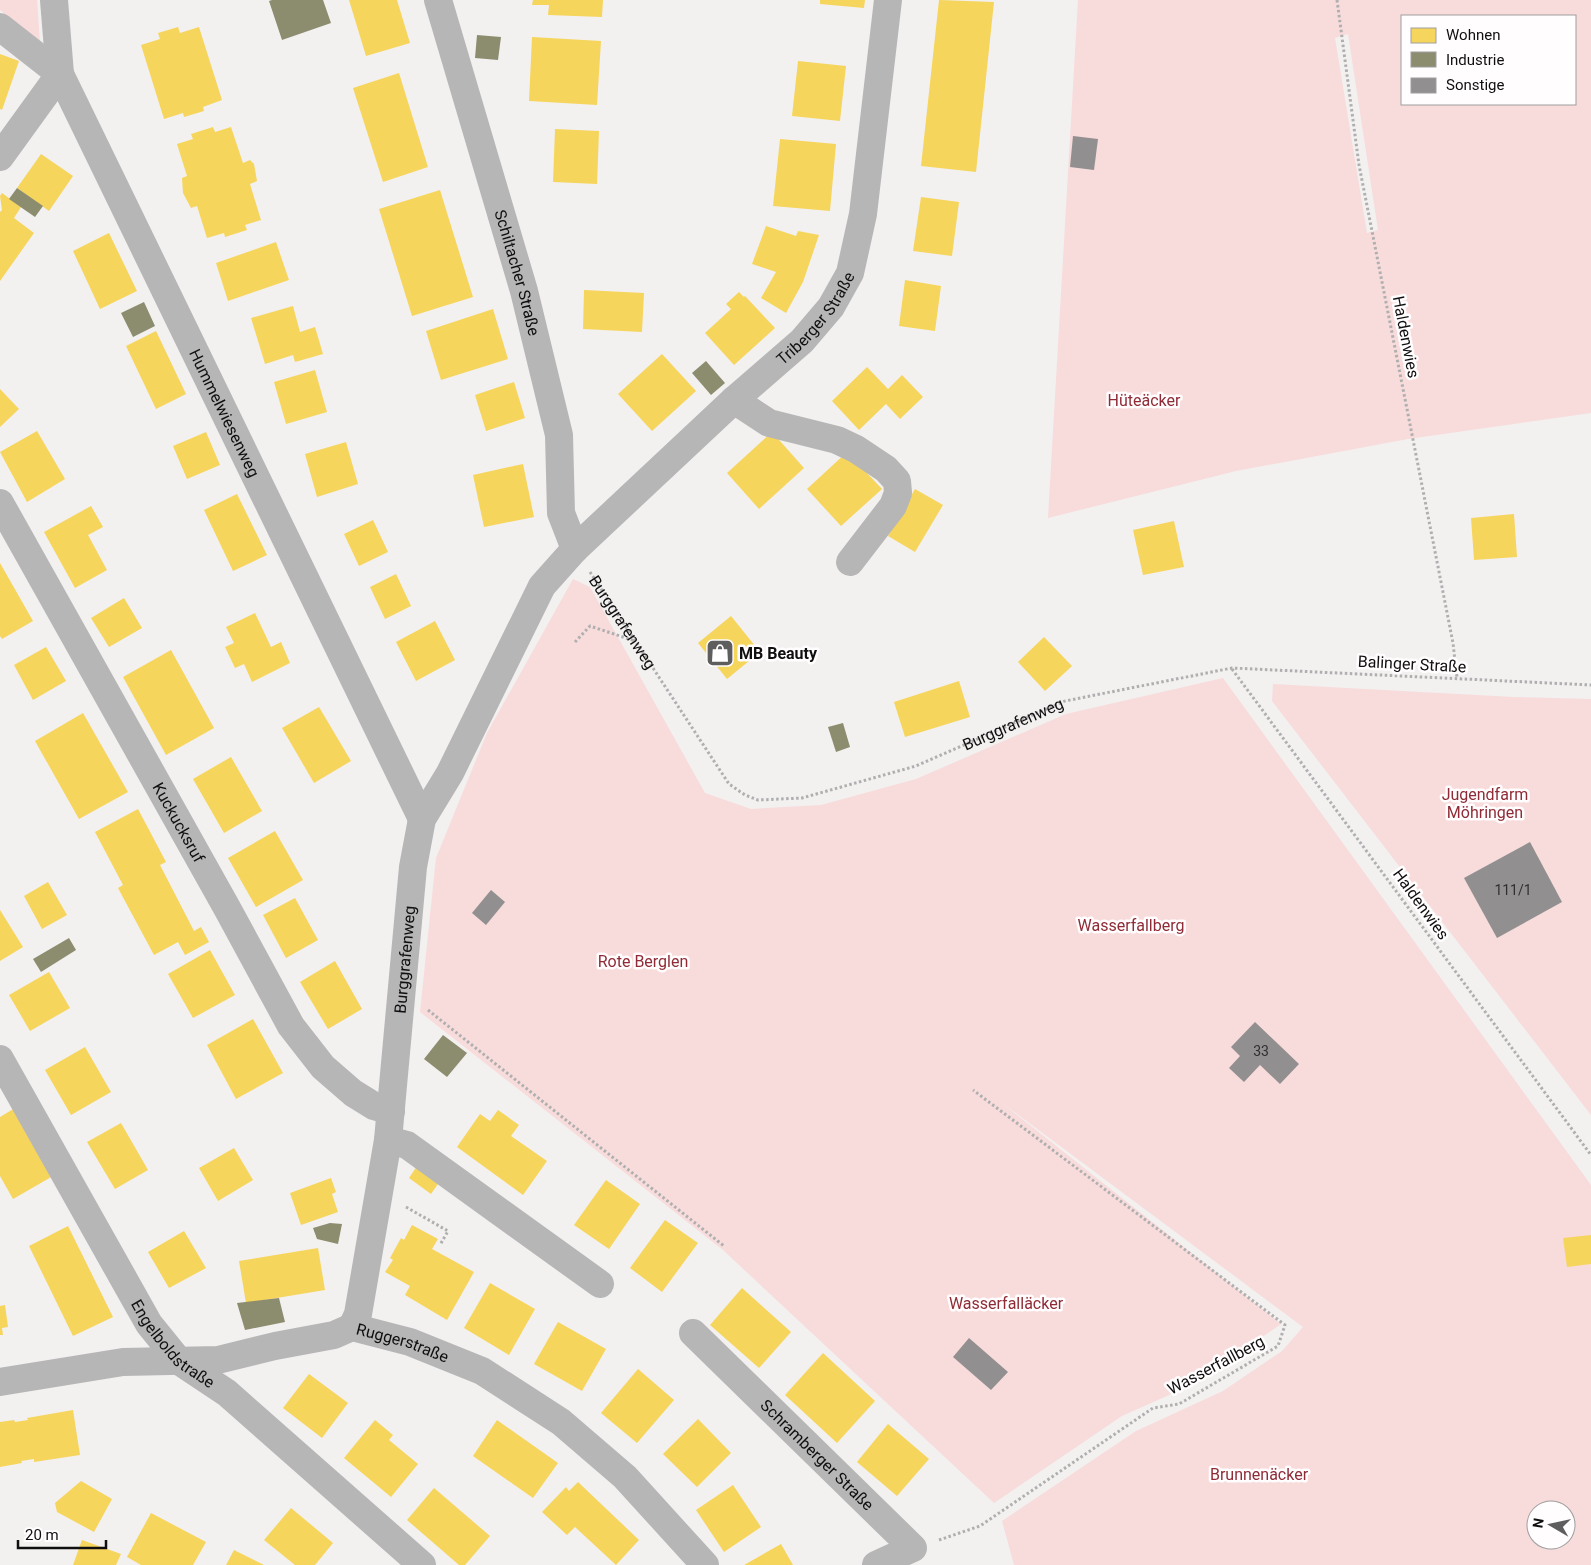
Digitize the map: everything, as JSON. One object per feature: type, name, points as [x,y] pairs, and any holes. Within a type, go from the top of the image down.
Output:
[{"type":"street","name":"Hummelwiesenweg","points":[[54,0],[60,74],[422,819]]},
{"type":"street","name":"Schiltacher Straße","points":[[438,0],[524,291],[560,435],[561,513],[575,549]]},
{"type":"street","name":"Triberger Straße","points":[[575,549],[734,400],[802,340],[831,307],[850,273],[864,214],[888,0]]},
{"type":"street","points":[[0,27],[60,74],[0,157]]},
{"type":"street","points":[[734,400],[769,423],[838,440],[856,449],[886,469],[897,481],[898,493],[893,506],[850,562]]},
{"type":"street","name":"Kuckucksruf","points":[[0,503],[291,1026],[324,1067],[352,1093],[374,1106],[391,1111]]},
{"type":"street","name":"Burggrafenweg","points":[[352,1327],[358,1314],[388,1140],[413,867],[422,819],[450,773],[542,586],[575,549]]},
{"type":"street","name":"Engelboldstraße","points":[[0,1059],[149,1324],[179,1361],[227,1393],[422,1565]]},
{"type":"street","points":[[388,1140],[407,1146],[600,1284]]},
{"type":"street","name":"Ruggerstraße","points":[[0,1382],[123,1362],[218,1360],[275,1346],[334,1335],[352,1327],[410,1342],[482,1371],[561,1422],[625,1477],[705,1565]]},
{"type":"street","name":"Schramberger Straße","points":[[693,1333],[913,1548]]},
{"type":"street","points":[[876,1565],[913,1548]]},
{"type":"path","name":"Haldenwies","points":[[1337,0],[1360,165],[1453,642],[1457,678]]},
{"type":"path","name":"Burggrafenweg","points":[[575,549],[729,784],[745,796],[758,800],[802,798],[916,766],[1065,701],[1232,668]]},
{"type":"path","points":[[575,642],[590,626],[636,641]]},
{"type":"path","name":"Haldenwies","points":[[1232,668],[1591,1155]]},
{"type":"path","name":"Balinger Straße","points":[[1232,668],[1591,685]]},
{"type":"path","points":[[425,1008],[724,1246]]},
{"type":"path","name":"Wasserfallberg","points":[[913,1548],[980,1526],[1153,1408],[1180,1404],[1278,1346],[1285,1325],[973,1090]]},
{"type":"path","points":[[379,1191],[448,1231],[440,1245]]},
{"type":"green space","points":[[0,0],[37,0],[40,42],[0,10]]},
{"type":"green space","name":"Hüteäcker","points":[[1078,0],[1591,0],[1591,413],[1408,439],[1236,471],[1048,518]],"holes":[[[1348,34],[1378,230],[1367,233],[1335,38]]]},
{"type":"green space","points":[[573,579],[590,587],[705,793],[751,809],[821,805],[916,779],[1066,714],[1223,678],[1591,1185],[1591,1565],[1014,1565],[1002,1521],[1136,1431],[1223,1391],[1282,1351],[1303,1327],[997,1099],[1281,1324],[1196,1383],[1122,1416],[994,1503],[723,1250],[420,1012],[436,858],[487,733]]},
{"type":"green space","name":"Jugendfarm Möhringen","points":[[1273,684],[1513,697],[1591,699],[1591,1115],[1272,701]]},
{"type":"building: Wohnen","points":[[349,0],[397,0],[410,43],[366,56]]},
{"type":"building: Wohnen","points":[[533,0],[603,0],[602,17],[548,15],[549,5],[532,5]]},
{"type":"building: Wohnen","points":[[820,0],[865,0],[864,8],[820,4]]},
{"type":"building: Wohnen","points":[[939,0],[994,2],[976,172],[921,166]]},
{"type":"building: Wohnen","points":[[178,27],[180,33],[199,27],[222,100],[203,107],[204,111],[184,117],[183,113],[164,119],[141,45],[160,39],[158,33]]},
{"type":"building: Wohnen","points":[[532,37],[601,41],[597,105],[529,101]]},
{"type":"building: Wohnen","points":[[0,54],[19,61],[2,110],[0,109]]},
{"type":"building: Wohnen","points":[[798,61],[846,66],[840,121],[792,116]]},
{"type":"building: Wohnen","points":[[399,73],[428,167],[383,182],[353,88]]},
{"type":"building: Wohnen","points":[[213,127],[215,132],[231,127],[243,163],[250,160],[254,164],[257,181],[250,184],[261,220],[245,225],[247,230],[225,237],[224,233],[207,238],[197,206],[191,208],[183,193],[182,178],[187,176],[177,144],[193,139],[191,134]]},
{"type":"building: Wohnen","points":[[555,129],[599,131],[597,184],[553,182]]},
{"type":"building: Wohnen","points":[[780,139],[836,144],[830,211],[773,206]]},
{"type":"building: Wohnen","points":[[41,154],[73,176],[49,211],[17,188]]},
{"type":"building: Wohnen","points":[[440,190],[473,297],[412,316],[379,209]]},
{"type":"building: Wohnen","points":[[2,193],[21,207],[14,218],[34,233],[0,281],[0,212],[2,210],[0,196]]},
{"type":"building: Wohnen","points":[[921,197],[959,202],[952,256],[913,251]]},
{"type":"building: Wohnen","points":[[766,226],[796,236],[798,231],[819,235],[803,282],[786,313],[761,298],[776,272],[752,264]]},
{"type":"building: Wohnen","points":[[109,233],[137,291],[100,309],[73,251]]},
{"type":"building: Wohnen","points":[[276,242],[289,280],[228,301],[216,263]]},
{"type":"building: Wohnen","points":[[905,280],[941,286],[935,331],[899,326]]},
{"type":"building: Wohnen","points":[[584,290],[644,293],[642,332],[583,329]]},
{"type":"building: Wohnen","points":[[739,292],[775,328],[734,365],[705,333],[731,309],[726,304]]},
{"type":"building: Wohnen","points":[[293,306],[300,332],[315,327],[323,354],[295,362],[293,355],[265,364],[251,318]]},
{"type":"building: Wohnen","points":[[493,309],[508,359],[441,380],[426,331]]},
{"type":"building: Wohnen","points":[[156,331],[186,394],[156,409],[126,346]]},
{"type":"building: Wohnen","points":[[662,354],[696,391],[652,431],[618,394]]},
{"type":"building: Wohnen","points":[[867,367],[888,389],[902,375],[923,397],[900,419],[886,404],[859,430],[832,401]]},
{"type":"building: Wohnen","points":[[315,370],[327,412],[286,424],[274,382]]},
{"type":"building: Wohnen","points":[[514,382],[525,418],[486,431],[475,395]]},
{"type":"building: Wohnen","points":[[0,389],[19,409],[0,427]]},
{"type":"building: Wohnen","points":[[37,431],[65,479],[27,502],[0,452]]},
{"type":"building: Wohnen","points":[[206,432],[220,465],[187,479],[173,446]]},
{"type":"building: Wohnen","points":[[772,432],[804,468],[759,509],[727,473]]},
{"type":"building: Wohnen","points":[[346,442],[358,484],[317,497],[305,454]]},
{"type":"building: Wohnen","points":[[847,452],[882,489],[841,526],[807,489]]},
{"type":"building: Wohnen","points":[[523,464],[534,517],[484,527],[473,475]]},
{"type":"building: Wohnen","points":[[915,489],[943,505],[915,552],[888,536]]},
{"type":"building: Wohnen","points":[[237,494],[267,555],[233,571],[204,510]]},
{"type":"building: Wohnen","points":[[91,506],[103,527],[88,535],[107,570],[75,588],[44,532]]},
{"type":"building: Wohnen","points":[[1514,514],[1517,557],[1474,560],[1471,518]]},
{"type":"building: Wohnen","points":[[373,520],[388,552],[359,566],[344,534]]},
{"type":"building: Wohnen","points":[[1174,521],[1184,567],[1143,575],[1133,530]]},
{"type":"building: Wohnen","points":[[0,563],[33,621],[2,639],[0,636]]},
{"type":"building: Wohnen","points":[[396,574],[411,606],[385,619],[370,587]]},
{"type":"building: Wohnen","points":[[124,598],[142,628],[109,647],[91,618]]},
{"type":"building: Wohnen","points":[[255,613],[271,647],[281,642],[290,663],[252,682],[244,664],[235,668],[225,647],[234,643],[226,627]]},
{"type":"building: Wohnen","points":[[731,616],[760,652],[727,679],[698,643]]},
{"type":"building: Wohnen","points":[[435,621],[455,660],[416,681],[396,642]]},
{"type":"building: Wohnen","points":[[1044,637],[1072,666],[1045,691],[1018,662]]},
{"type":"building: Wohnen","points":[[46,647],[66,681],[33,700],[14,665]]},
{"type":"building: Wohnen","points":[[171,650],[214,728],[166,755],[123,677]]},
{"type":"building: Wohnen","points":[[959,681],[970,717],[905,737],[894,702]]},
{"type":"building: Wohnen","points":[[319,707],[351,761],[314,783],[282,728]]},
{"type":"building: Wohnen","points":[[83,713],[128,792],[79,819],[35,741]]},
{"type":"building: Wohnen","points":[[231,757],[262,811],[224,833],[193,779]]},
{"type":"building: Wohnen","points":[[138,809],[166,862],[160,865],[194,931],[201,927],[209,942],[185,955],[178,942],[154,955],[118,888],[123,885],[95,832]]},
{"type":"building: Wohnen","points":[[275,831],[303,880],[256,907],[228,858]]},
{"type":"building: Wohnen","points":[[48,882],[67,915],[42,929],[24,896]]},
{"type":"building: Wohnen","points":[[295,898],[318,940],[286,958],[263,915]]},
{"type":"building: Wohnen","points":[[0,910],[23,947],[0,961]]},
{"type":"building: Wohnen","points":[[210,950],[235,995],[193,1018],[168,974]]},
{"type":"building: Wohnen","points":[[335,961],[362,1009],[328,1029],[300,982]]},
{"type":"building: Wohnen","points":[[49,972],[70,1008],[30,1031],[9,995]]},
{"type":"building: Wohnen","points":[[253,1019],[283,1073],[236,1099],[207,1045]]},
{"type":"building: Wohnen","points":[[85,1047],[111,1092],[71,1115],[45,1070]]},
{"type":"building: Wohnen","points":[[15,1108],[53,1176],[13,1199],[0,1176],[0,1117]]},
{"type":"building: Wohnen","points":[[498,1110],[519,1125],[511,1136],[547,1161],[523,1195],[457,1147],[480,1114],[490,1121]]},
{"type":"building: Wohnen","points":[[121,1123],[148,1170],[115,1189],[87,1142]]},
{"type":"building: Wohnen","points":[[234,1148],[253,1180],[218,1201],[199,1168]]},
{"type":"building: Wohnen","points":[[417,1166],[440,1181],[431,1194],[409,1178]]},
{"type":"building: Wohnen","points":[[331,1178],[336,1192],[332,1194],[338,1212],[301,1225],[290,1193]]},
{"type":"building: Wohnen","points":[[606,1180],[640,1204],[609,1249],[574,1225]]},
{"type":"building: Wohnen","points":[[665,1220],[698,1243],[662,1292],[630,1268]]},
{"type":"building: Wohnen","points":[[412,1225],[438,1239],[432,1249],[474,1272],[447,1320],[405,1295],[410,1286],[385,1272],[393,1260],[390,1258],[401,1238],[404,1240]]},
{"type":"building: Wohnen","points":[[68,1226],[113,1317],[73,1336],[29,1246]]},
{"type":"building: Wohnen","points":[[184,1231],[206,1268],[169,1288],[148,1252]]},
{"type":"building: Wohnen","points":[[1591,1235],[1591,1264],[1567,1267],[1563,1238]]},
{"type":"building: Wohnen","points":[[318,1248],[325,1290],[246,1303],[239,1261]]},
{"type":"building: Wohnen","points":[[490,1283],[535,1309],[509,1355],[464,1328]]},
{"type":"building: Wohnen","points":[[742,1288],[791,1332],[759,1368],[710,1325]]},
{"type":"building: Wohnen","points":[[5,1305],[8,1327],[2,1328],[3,1335],[0,1335],[0,1306]]},
{"type":"building: Wohnen","points":[[558,1322],[606,1349],[582,1391],[534,1364]]},
{"type":"building: Wohnen","points":[[823,1353],[875,1401],[837,1443],[785,1395]]},
{"type":"building: Wohnen","points":[[638,1369],[674,1400],[637,1443],[601,1413]]},
{"type":"building: Wohnen","points":[[309,1374],[348,1403],[322,1438],[283,1408]]},
{"type":"building: Wohnen","points":[[73,1410],[80,1455],[34,1462],[34,1459],[0,1467],[0,1422],[28,1420],[27,1418]]},
{"type":"building: Wohnen","points":[[698,1419],[731,1453],[697,1487],[663,1454]]},
{"type":"building: Wohnen","points":[[375,1420],[393,1435],[389,1440],[418,1464],[391,1497],[344,1458]]},
{"type":"building: Wohnen","points":[[497,1420],[558,1463],[533,1498],[473,1456]]},
{"type":"building: Wohnen","points":[[888,1424],[929,1459],[897,1496],[857,1462]]},
{"type":"building: Wohnen","points":[[81,1481],[112,1499],[94,1532],[57,1512],[55,1503]]},
{"type":"building: Wohnen","points":[[578,1482],[639,1540],[616,1565],[575,1527],[567,1535],[542,1512],[566,1487],[569,1491]]},
{"type":"building: Wohnen","points":[[733,1485],[761,1527],[724,1552],[696,1510]]},
{"type":"building: Wohnen","points":[[434,1488],[490,1536],[465,1565],[459,1565],[407,1520]]},
{"type":"building: Wohnen","points":[[291,1508],[333,1543],[315,1565],[295,1565],[264,1540]]},
{"type":"building: Wohnen","points":[[151,1513],[206,1542],[193,1565],[141,1565],[127,1557]]},
{"type":"building: Wohnen","points":[[82,1540],[121,1554],[116,1565],[73,1565]]},
{"type":"building: Wohnen","points":[[781,1544],[793,1565],[744,1565]]},
{"type":"building: Wohnen","points":[[234,1550],[264,1565],[226,1565]]},
{"type":"building: Industrie","points":[[323,0],[331,23],[282,40],[269,1]]},
{"type":"building: Industrie","points":[[477,35],[501,37],[498,60],[475,58]]},
{"type":"building: Industrie","points":[[17,188],[43,206],[35,217],[9,199]]},
{"type":"building: Industrie","points":[[144,302],[155,326],[133,337],[121,313]]},
{"type":"building: Industrie","points":[[706,361],[725,383],[711,395],[692,373]]},
{"type":"building: Industrie","points":[[843,723],[850,747],[836,752],[828,727]]},
{"type":"building: Industrie","points":[[69,938],[76,950],[41,972],[33,959]]},
{"type":"building: Industrie","points":[[443,1035],[467,1053],[447,1077],[424,1059]]},
{"type":"building: Industrie","points":[[330,1223],[342,1224],[338,1244],[317,1239],[313,1228]]},
{"type":"building: Industrie","points":[[279,1298],[285,1322],[245,1330],[237,1303]]},
{"type":"building: Sonstige","points":[[1073,136],[1098,139],[1094,170],[1070,167]]},
{"type":"building: Sonstige","points":[[1530,842],[1562,902],[1497,938],[1464,878]]},
{"type":"building: Sonstige","points":[[491,890],[505,902],[486,925],[472,913]]},
{"type":"building: Sonstige","points":[[1255,1022],[1299,1064],[1280,1084],[1260,1065],[1244,1082],[1229,1068],[1240,1056],[1231,1047]]},
{"type":"building: Sonstige","points":[[969,1338],[1008,1372],[991,1390],[953,1357]]},
{"type":"place","name":"MB Beauty","points":[[720,653]]},
{"type":"park label","name":"Rote Berglen","points":[[643,961]]},
{"type":"park label","name":"Wasserfalläcker","points":[[1006,1303]]},
{"type":"park label","name":"Brunnenäcker","points":[[1259,1474]]}]
